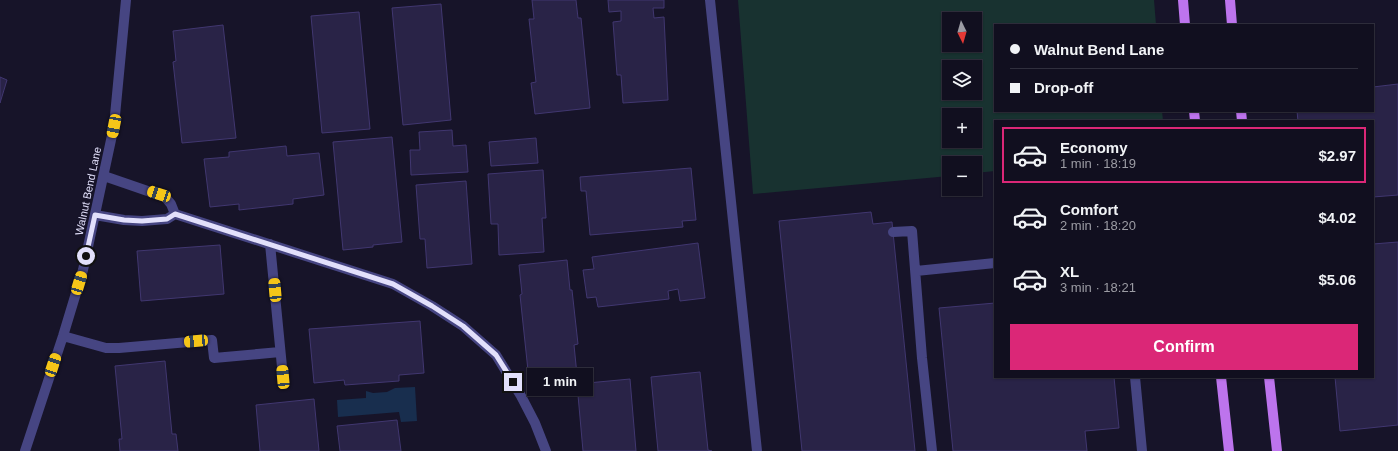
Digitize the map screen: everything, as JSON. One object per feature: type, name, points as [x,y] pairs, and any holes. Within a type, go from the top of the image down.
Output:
[{"type":"main road","points":[[1185,24],[1183,0],[1189,0]]},
{"type":"main road","points":[[1230,0],[1232,24]]},
{"type":"main road","points":[[1221,378],[1229,451]]},
{"type":"main road","points":[[1268,378],[1277,451]]},
{"type":"street","name":"Walnut Bend Lane","points":[[25,451],[83,270],[114,126],[126,0]]},
{"type":"street","points":[[710,0],[757,451]]},
{"type":"street","points":[[104,176],[165,197],[171,204],[175,214]]},
{"type":"street","points":[[95,215],[124,220],[142,221],[167,219],[175,214],[393,284],[432,306],[463,326],[496,355],[521,396],[535,423],[546,451]]},
{"type":"street","points":[[893,232],[912,231],[922,358],[932,451]]},
{"type":"street","points":[[270,244],[283,377]]},
{"type":"street","points":[[916,271],[994,264]]},
{"type":"street","points":[[63,336],[83,343],[112,348],[212,340],[214,358],[280,352]]},
{"type":"street","points":[[1135,378],[1142,451]]},
{"type":"green space","points":[[738,0],[1154,0],[1156,24],[994,24],[994,112],[1162,112],[1163,120],[994,120],[994,171],[982,172],[982,156],[942,156],[942,177],[753,194]]},
{"type":"water","points":[[415,387],[417,421],[401,422],[399,412],[338,417],[337,400],[366,398],[366,391],[373,393],[387,392],[395,388]]},
{"type":"building","points":[[532,0],[576,0],[578,18],[581,18],[590,108],[535,114],[531,83],[536,82],[529,19],[534,19]]},
{"type":"building","points":[[608,0],[664,0],[664,8],[653,8],[654,18],[664,17],[668,100],[623,103],[621,75],[617,75],[613,22],[621,21],[621,11],[609,12]]},
{"type":"building","points":[[441,4],[451,120],[403,125],[392,8]]},
{"type":"building","points":[[359,12],[370,129],[322,133],[311,16]]},
{"type":"building","points":[[223,25],[236,138],[182,143],[173,62],[176,61],[173,31]]},
{"type":"building","points":[[0,77],[7,80],[0,103]]},
{"type":"building","points":[[1398,84],[1398,195],[1374,197],[1374,120],[1298,120],[1297,112],[1374,112],[1374,87]]},
{"type":"building","points":[[452,130],[453,146],[466,145],[468,172],[411,175],[410,150],[420,150],[419,132]]},
{"type":"building","points":[[392,137],[402,242],[343,250],[333,142]]},
{"type":"building","points":[[536,138],[538,163],[491,166],[489,142]]},
{"type":"building","points":[[286,146],[287,156],[319,153],[324,195],[293,199],[293,204],[239,210],[239,204],[210,207],[204,159],[229,157],[229,152]]},
{"type":"building","points":[[691,168],[696,220],[682,221],[683,227],[590,235],[586,191],[581,191],[580,177]]},
{"type":"building","points":[[543,170],[546,218],[542,218],[544,252],[499,255],[498,224],[491,224],[488,174]]},
{"type":"building","points":[[466,181],[472,264],[427,268],[425,239],[420,239],[416,185]]},
{"type":"building","points":[[871,212],[873,224],[892,222],[915,451],[802,451],[779,221]]},
{"type":"building","points":[[1398,242],[1398,425],[1340,431],[1335,378],[1374,378],[1374,244]]},
{"type":"building","points":[[698,243],[705,298],[680,301],[678,289],[668,291],[669,299],[598,307],[596,297],[587,298],[583,270],[594,269],[592,257]]},
{"type":"building","points":[[220,245],[224,294],[141,301],[137,251]]},
{"type":"building","points":[[567,260],[578,344],[574,345],[577,375],[529,380],[520,295],[522,294],[519,265]]},
{"type":"building","points":[[994,303],[994,378],[1114,378],[1119,428],[1085,431],[1087,451],[953,451],[939,308]]},
{"type":"building","points":[[420,321],[424,373],[399,375],[399,381],[345,385],[344,380],[314,383],[309,329]]},
{"type":"building","points":[[165,361],[172,434],[176,434],[178,451],[120,451],[119,439],[122,439],[115,366]]},
{"type":"building","points":[[700,372],[708,450],[712,451],[658,451],[651,377]]},
{"type":"building","points":[[630,379],[636,451],[583,451],[577,384]]},
{"type":"building","points":[[314,399],[319,451],[260,451],[256,405]]},
{"type":"building","points":[[397,420],[401,451],[340,451],[337,426]]},
{"type":"route","points":[[86,256],[95,215],[124,220],[142,221],[167,219],[175,214],[393,284],[432,306],[463,326],[496,355],[513,382]]}]
